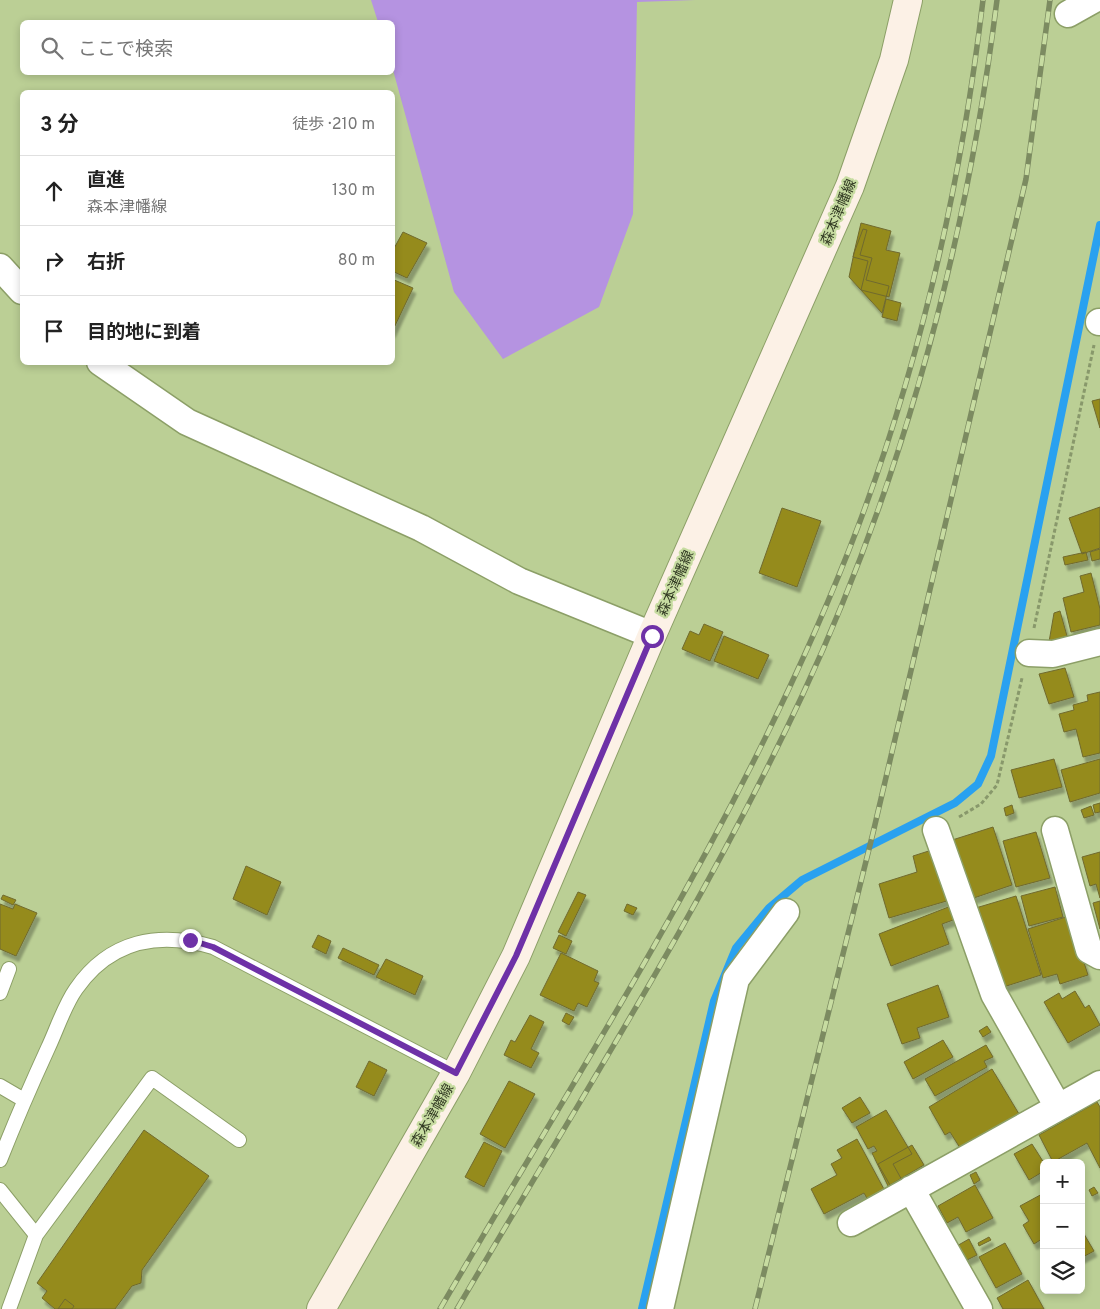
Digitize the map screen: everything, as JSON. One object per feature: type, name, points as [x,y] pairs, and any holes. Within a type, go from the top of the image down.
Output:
[{"type":"main road","name":"森本津幡線","points":[[321,1309],[456,1073],[516,956],[652,636],[850,186],[894,60],[908,0]]},
{"type":"street","points":[[1068,14],[1093,0]]},
{"type":"street","points":[[0,268],[20,289]]},
{"type":"street","points":[[104,365],[187,422],[421,528],[519,581],[652,636]]},
{"type":"street","points":[[1028,653],[1053,654],[1100,642]]},
{"type":"street","points":[[936,830],[994,994],[1058,1107]]},
{"type":"street","points":[[1055,830],[1089,950],[1100,956]]},
{"type":"street","points":[[660,1309],[736,979],[786,912]]},
{"type":"street","points":[[851,1223],[1100,1085]]},
{"type":"street","points":[[911,1189],[979,1309]]},
{"type":"lane","points":[[0,1160],[24,1100],[75,990],[92,968],[119,950],[144,941],[166,938],[190,940],[213,947],[456,1073]]},
{"type":"lane","points":[[0,993],[9,969]]},
{"type":"lane","points":[[9,1309],[36,1235],[152,1078],[239,1140]]},
{"type":"lane","points":[[0,1086],[24,1100]]},
{"type":"lane","points":[[0,1190],[36,1235]]},
{"type":"path","points":[[936,830],[981,804],[996,785],[1028,653],[1099,322]]},
{"type":"shaded area","points":[[371,0],[695,0],[637,2],[633,214],[599,307],[503,359],[454,292],[394,75],[395,20],[377,20]]},
{"type":"building","points":[[861,223],[891,231],[886,250],[900,253],[889,297],[861,290],[868,261],[853,257]]},
{"type":"building","points":[[863,229],[867,230],[860,255],[872,258],[866,280],[889,286],[882,313],[849,277],[854,253]]},
{"type":"building","points":[[403,232],[427,243],[407,278],[395,272],[395,247]]},
{"type":"building","points":[[395,280],[413,288],[395,326]]},
{"type":"building","points":[[886,299],[901,303],[897,321],[882,317]]},
{"type":"building","points":[[1100,399],[1100,428],[1092,401]]},
{"type":"building","points":[[1100,507],[1100,548],[1082,554],[1069,518]]},
{"type":"building","points":[[782,508],[821,521],[797,587],[759,573]]},
{"type":"building","points":[[1100,549],[1100,559],[1092,561],[1090,552]]},
{"type":"building","points":[[1086,552],[1088,560],[1065,565],[1063,557]]},
{"type":"building","points":[[1091,573],[1100,609],[1100,625],[1071,632],[1063,598],[1084,592],[1080,576]]},
{"type":"building","points":[[1060,611],[1067,636],[1049,642],[1054,613]]},
{"type":"building","points":[[704,624],[723,632],[710,661],[682,649],[690,631],[699,635]]},
{"type":"building","points":[[724,636],[769,655],[758,679],[714,661]]},
{"type":"building","points":[[1065,668],[1074,697],[1049,704],[1039,674]]},
{"type":"building","points":[[1100,692],[1100,753],[1083,757],[1076,729],[1064,732],[1059,714],[1074,710],[1073,705],[1088,701],[1087,695]]},
{"type":"building","points":[[1054,759],[1062,787],[1019,798],[1011,770]]},
{"type":"building","points":[[1100,759],[1100,793],[1070,802],[1061,770]]},
{"type":"building","points":[[1100,803],[1100,812],[1095,813],[1093,805]]},
{"type":"building","points":[[1012,805],[1014,813],[1006,816],[1004,808]]},
{"type":"building","points":[[1091,806],[1094,815],[1084,818],[1081,810]]},
{"type":"building","points":[[993,827],[1012,885],[965,901],[946,842]]},
{"type":"building","points":[[1036,832],[1050,878],[1016,887],[1003,841]]},
{"type":"building","points":[[935,849],[950,900],[889,918],[879,884],[917,872],[913,856]]},
{"type":"building","points":[[1100,852],[1100,898],[1096,884],[1090,886],[1082,857]]},
{"type":"building","points":[[246,866],[281,882],[267,915],[233,899]]},
{"type":"building","points":[[1055,887],[1063,917],[1029,926],[1021,896]]},
{"type":"building","points":[[578,892],[586,895],[566,936],[558,932]]},
{"type":"building","points":[[3,895],[16,900],[13,905],[1,899]]},
{"type":"building","points":[[1016,896],[1041,975],[994,990],[969,910]]},
{"type":"building","points":[[1100,901],[1100,929],[1093,903]]},
{"type":"building","points":[[0,904],[13,909],[15,904],[37,913],[16,956],[0,949]]},
{"type":"building","points":[[627,904],[637,908],[633,915],[624,911]]},
{"type":"building","points":[[951,906],[956,919],[942,924],[949,944],[891,966],[879,934]]},
{"type":"building","points":[[1069,916],[1088,975],[1060,984],[1057,974],[1043,978],[1028,929]]},
{"type":"building","points":[[318,935],[331,941],[326,954],[312,947]]},
{"type":"building","points":[[559,935],[572,941],[566,954],[553,948]]},
{"type":"building","points":[[343,948],[379,965],[374,975],[338,958]]},
{"type":"building","points":[[561,953],[598,971],[594,981],[599,983],[587,1007],[578,1003],[574,1011],[540,995]]},
{"type":"building","points":[[386,959],[423,976],[415,995],[376,977]]},
{"type":"building","points":[[938,985],[949,1017],[917,1028],[920,1038],[902,1044],[887,1004]]},
{"type":"building","points":[[1075,991],[1085,1008],[1089,1005],[1100,1025],[1068,1043],[1044,1002],[1059,993],[1062,999]]},
{"type":"building","points":[[566,1013],[574,1017],[569,1025],[562,1021]]},
{"type":"building","points":[[530,1015],[544,1022],[531,1049],[539,1053],[531,1068],[504,1055],[511,1040],[515,1042]]},
{"type":"building","points":[[987,1026],[991,1032],[983,1037],[979,1031]]},
{"type":"building","points":[[943,1040],[953,1057],[913,1079],[904,1062]]},
{"type":"building","points":[[986,1045],[993,1057],[984,1061],[987,1067],[935,1096],[925,1079]]},
{"type":"building","points":[[369,1061],[387,1070],[374,1096],[356,1087]]},
{"type":"building","points":[[992,1069],[1025,1124],[967,1159],[950,1132],[945,1135],[929,1107]]},
{"type":"building","points":[[509,1081],[535,1094],[505,1148],[480,1134]]},
{"type":"building","points":[[860,1097],[870,1113],[852,1123],[842,1108]]},
{"type":"building","points":[[1097,1102],[1100,1107],[1100,1168],[1087,1143],[1058,1159],[1051,1159],[1039,1135]]},
{"type":"building","points":[[886,1110],[912,1154],[893,1164],[903,1182],[890,1190],[872,1153],[877,1151],[874,1146],[868,1149],[856,1127]]},
{"type":"building","points":[[144,1130],[209,1176],[142,1270],[141,1283],[132,1286],[115,1309],[55,1309],[42,1298],[47,1291],[37,1283]]},
{"type":"building","points":[[857,1139],[886,1193],[869,1202],[864,1193],[824,1214],[811,1189],[837,1175],[831,1164],[842,1158],[837,1150]]},
{"type":"building","points":[[484,1142],[502,1151],[484,1187],[465,1177]]},
{"type":"building","points":[[1032,1144],[1041,1159],[1040,1173],[1029,1180],[1014,1154]]},
{"type":"building","points":[[912,1145],[924,1165],[890,1185],[878,1164]]},
{"type":"building","points":[[976,1172],[980,1180],[974,1184],[970,1175]]},
{"type":"building","points":[[975,1185],[993,1218],[966,1232],[958,1217],[947,1223],[938,1206]]},
{"type":"building","points":[[1094,1187],[1098,1193],[1092,1196],[1089,1190]]},
{"type":"building","points":[[1040,1195],[1040,1240],[1034,1244],[1023,1225],[1029,1221],[1020,1206]]},
{"type":"building","points":[[1085,1236],[1094,1251],[1085,1256]]},
{"type":"building","points":[[989,1237],[991,1240],[979,1246],[978,1243]]},
{"type":"building","points":[[969,1239],[977,1255],[963,1262],[955,1247]]},
{"type":"building","points":[[1005,1243],[1022,1274],[996,1288],[979,1257]]},
{"type":"building","points":[[1028,1280],[1044,1309],[1003,1309],[997,1298]]},
{"type":"building","points":[[65,1299],[74,1306],[72,1309],[58,1309]]},
{"type":"waterway","points":[[642,1309],[714,1001],[736,948],[769,908],[802,880],[955,803],[978,784],[991,756],[1100,225]]},
{"type":"railway","points":[[440,1309],[666,925],[720,827],[770,728],[817,627],[859,524],[882,461],[920,331],[937,265],[964,133],[983,0]]},
{"type":"railway","points":[[457,1309],[637,1006],[723,853],[764,775],[802,696],[838,613],[901,443],[949,268],[984,90],[997,0]]},
{"type":"railway","points":[[755,1309],[873,833],[1026,179],[1050,0]]},
{"type":"route","points":[[190,940],[213,947],[456,1073],[516,956],[652,636]]}]
